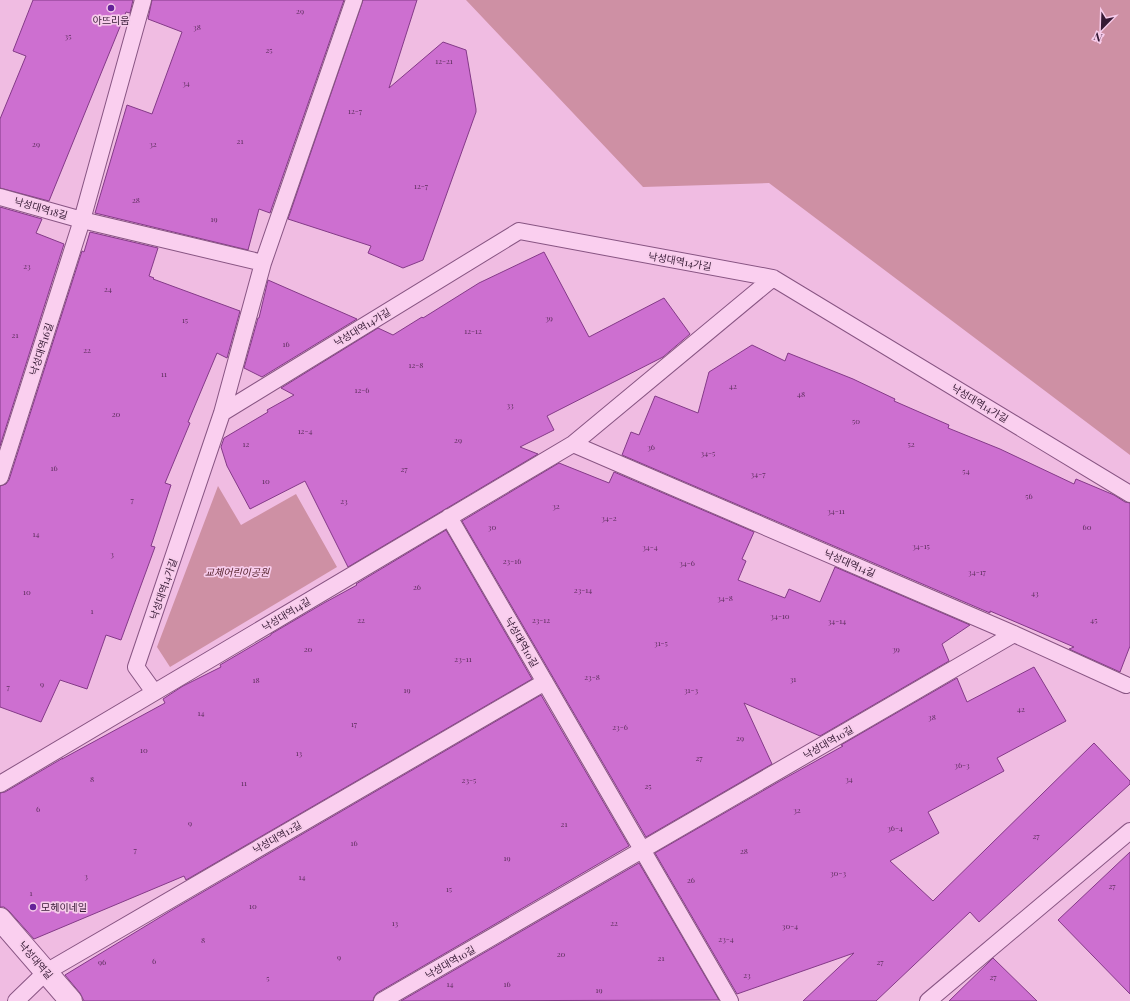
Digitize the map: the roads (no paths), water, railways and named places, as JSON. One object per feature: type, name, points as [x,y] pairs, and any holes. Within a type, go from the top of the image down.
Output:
[{"type":"street","name":"낙성대역길","points":[[0,919],[71,1001]]},
{"type":"lane","name":"낙성대역16길","points":[[0,477],[82,220],[143,0]]},
{"type":"lane","name":"낙성대역14가길","points":[[154,692],[136,668],[222,412],[263,263],[354,0]]},
{"type":"lane","name":"낙성대역18길","points":[[0,197],[82,220]]},
{"type":"lane","points":[[82,220],[263,263]]},
{"type":"lane","name":"낙성대역14가길","points":[[222,412],[519,231],[773,278],[1130,494]]},
{"type":"lane","name":"낙성대역14길","points":[[0,784],[573,444],[773,278]]},
{"type":"lane","name":"낙성대역14길","points":[[573,444],[1014,634],[1126,685]]},
{"type":"lane","name":"낙성대역10길","points":[[449,517],[730,1001]]},
{"type":"lane","name":"낙성대역10길","points":[[382,1001],[1014,634]]},
{"type":"lane","name":"낙성대역12길","points":[[16,1001],[46,972],[545,682]]},
{"type":"lane","points":[[928,1001],[1130,830]]},
{"type":"place","name":"아뜨리움","points":[[111,8]]},
{"type":"place","name":"모헤이네일","points":[[33,907]]},
{"type":"park label","name":"교체어린이공원","points":[[237,572]]}]
